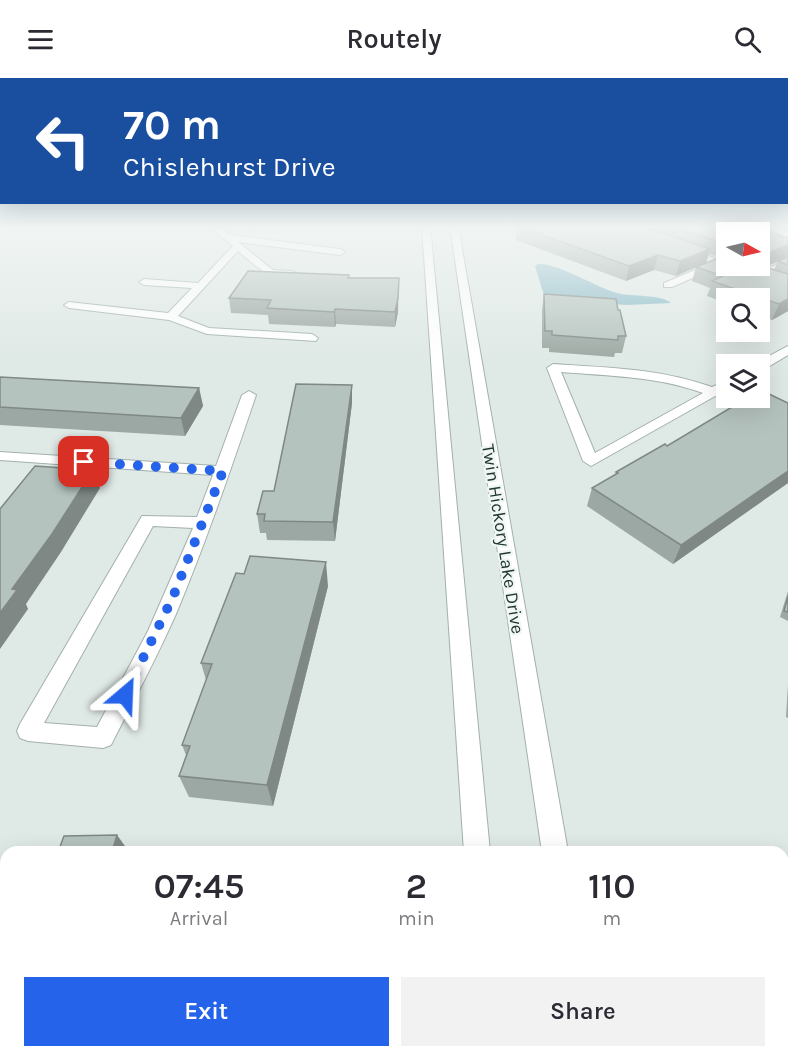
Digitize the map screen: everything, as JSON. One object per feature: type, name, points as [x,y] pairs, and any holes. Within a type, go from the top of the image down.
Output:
[{"type":"street","points":[[171,317],[212,272]]},
{"type":"street","points":[[268,272],[304,275]]},
{"type":"street","points":[[430,272],[477,846]]},
{"type":"street","name":"Twin Hickory Lake Drive","points":[[461,272],[554,846]]},
{"type":"street","points":[[668,285],[716,274]]},
{"type":"street","points":[[756,276],[771,281]]},
{"type":"street","points":[[144,282],[201,286]]},
{"type":"street","points":[[69,305],[171,317],[207,331],[312,338]]},
{"type":"street","points":[[770,361],[788,350]]},
{"type":"street","points":[[713,392],[677,379],[656,375],[553,368],[591,461],[716,390]]},
{"type":"street","points":[[203,523],[148,520],[28,731],[103,738],[173,597],[203,523],[223,471],[249,395]]},
{"type":"street","points":[[0,456],[223,471]]},
{"type":"water","points":[[537,272],[567,272],[617,293],[661,298],[671,303],[627,305],[570,301],[550,297],[543,292]]},
{"type":"building","points":[[248,272],[349,275],[348,278],[399,278],[395,312],[335,309],[334,312],[267,308],[271,300],[229,298]]},
{"type":"building","points":[[770,272],[781,272],[788,274],[788,299],[779,304],[770,301],[770,288],[732,288],[712,281],[723,276],[770,276]]},
{"type":"building","points":[[544,294],[616,299],[626,336],[618,336],[618,340],[552,335],[552,331],[545,331]]},
{"type":"building","points":[[0,377],[199,388],[181,418],[0,407]]},
{"type":"building","points":[[296,384],[352,385],[333,522],[264,521],[265,514],[257,514],[263,491],[274,491]]},
{"type":"building","points":[[770,394],[788,403],[788,471],[681,545],[592,488],[665,444],[667,446],[730,408],[770,408]]},
{"type":"building","points":[[35,466],[93,470],[52,534],[12,589],[17,590],[0,613],[0,509]]},
{"type":"building","points":[[250,556],[326,562],[267,785],[179,776],[190,746],[182,745],[212,664],[201,663],[236,573],[244,574]]},
{"type":"building","points":[[788,596],[788,612],[784,611]]},
{"type":"building","points":[[117,835],[114,846],[60,846],[64,836]]},
{"type":"route","points":[[84,462],[223,471],[173,597],[125,695]]}]
